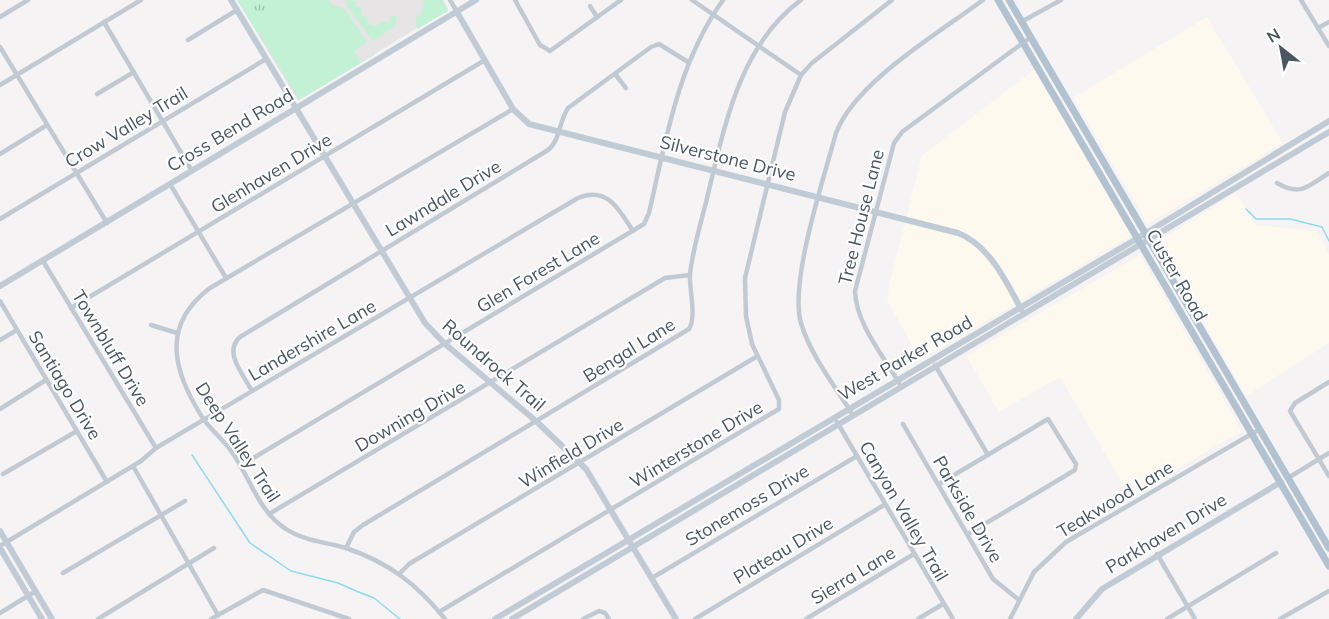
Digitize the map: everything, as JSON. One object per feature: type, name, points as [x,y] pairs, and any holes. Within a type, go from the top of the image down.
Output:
[{"type":"main road","name":"Custer Road","points":[[998,0],[1231,379],[1329,548]]},
{"type":"main road","name":"Custer Road","points":[[1009,0],[1224,384],[1329,566]]},
{"type":"main road","points":[[1224,384],[1231,379]]},
{"type":"main road","points":[[1281,482],[1288,478]]},
{"type":"street","points":[[0,17],[28,0]]},
{"type":"street","points":[[0,85],[141,0]]},
{"type":"street","name":"Roundrock Trail","points":[[231,0],[425,323],[444,344],[537,422],[580,463],[612,511],[676,619]]},
{"type":"street","name":"Silverstone Drive","points":[[450,0],[513,108],[529,124],[958,233],[976,242],[988,255],[1024,315]]},
{"type":"street","name":"Cross Bend Road","points":[[0,286],[476,0]]},
{"type":"street","points":[[515,0],[545,51],[554,49],[621,0]]},
{"type":"street","points":[[692,0],[801,75]]},
{"type":"street","name":"Glen Forest Lane","points":[[240,466],[633,231],[647,220],[688,62],[712,15],[723,0]]},
{"type":"street","name":"Bengal Lane","points":[[346,548],[354,532],[363,525],[537,422],[689,328],[692,321],[690,276],[714,172],[740,82],[758,46],[775,23],[801,0]]},
{"type":"street","name":"Winterstone Drive","points":[[439,612],[612,511],[779,409],[780,400],[756,357],[746,316],[745,278],[785,112],[801,75],[828,48],[892,0]]},
{"type":"street","points":[[854,416],[805,334],[799,315],[800,274],[840,124],[855,99],[868,86],[983,0]]},
{"type":"street","points":[[1014,27],[1052,2],[1061,0]]},
{"type":"street","points":[[1301,0],[1329,46]]},
{"type":"street","points":[[590,6],[597,17]]},
{"type":"street","points":[[188,40],[237,10]]},
{"type":"street","points":[[104,22],[192,171]]},
{"type":"street","points":[[1318,28],[1329,22]]},
{"type":"street","name":"Tree House Lane","points":[[902,388],[863,320],[856,301],[857,279],[892,149],[899,135],[1031,37]]},
{"type":"street","name":"Lawndale Drive","points":[[252,391],[233,354],[232,347],[236,340],[548,150],[556,140],[568,108],[656,45],[688,62]]},
{"type":"street","points":[[0,47],[107,223]]},
{"type":"street","name":"Crow Valley Trail","points":[[0,219],[266,59]]},
{"type":"street","name":"Glenhaven Drive","points":[[71,308],[485,60]]},
{"type":"street","points":[[97,94],[134,72]]},
{"type":"street","points":[[615,74],[626,88]]},
{"type":"street","name":"Deep Valley Trail","points":[[445,619],[400,573],[346,548],[300,536],[285,529],[270,514],[240,466],[204,420],[178,368],[177,333],[187,311],[196,300],[226,278],[513,108]]},
{"type":"street","name":"West Parker Road","points":[[512,619],[1086,278],[1198,200],[1329,121]]},
{"type":"street","points":[[0,154],[47,125]]},
{"type":"street","name":"West Parker Road","points":[[495,619],[1082,271],[1203,208],[1329,132]]},
{"type":"street","points":[[1300,138],[1305,146]]},
{"type":"street","points":[[1280,151],[1284,158]]},
{"type":"street","points":[[1277,183],[1287,189],[1298,191],[1327,174],[1329,181]]},
{"type":"street","points":[[170,184],[226,278]]},
{"type":"street","name":"Landershire Lane","points":[[2,545],[133,466],[156,448],[585,195],[596,194],[610,200],[633,231]]},
{"type":"street","points":[[1198,200],[1203,208]]},
{"type":"street","name":"Townbluff Drive","points":[[43,261],[156,448]]},
{"type":"street","points":[[1082,271],[1086,278]]},
{"type":"street","name":"Downing Drive","points":[[270,514],[665,278],[690,276]]},
{"type":"street","name":"Santiago Drive","points":[[0,301],[107,482]]},
{"type":"street","points":[[152,325],[177,333]]},
{"type":"street","points":[[0,340],[17,330]]},
{"type":"street","points":[[979,332],[983,340]]},
{"type":"street","name":"Winfield Drive","points":[[400,573],[409,564],[756,357]]},
{"type":"street","points":[[930,360],[937,367],[988,455]]},
{"type":"street","points":[[0,409],[46,380]]},
{"type":"street","points":[[1329,382],[1295,403],[1290,411],[1329,476]]},
{"type":"street","name":"Canyon Valley Trail","points":[[833,417],[952,619]]},
{"type":"street","points":[[939,484],[1048,419],[1077,467],[968,534]]},
{"type":"street","name":"Parkside Drive","points":[[903,424],[998,585],[1019,600]]},
{"type":"street","name":"Teakwood Lane","points":[[1010,619],[1034,572],[1066,542],[1260,429]]},
{"type":"street","points":[[3,474],[77,431]]},
{"type":"street","points":[[1288,478],[1329,453]]},
{"type":"street","name":"Stonemoss Drive","points":[[652,578],[857,456]]},
{"type":"street","points":[[133,466],[218,615]]},
{"type":"street","name":"Parkhaven Drive","points":[[1076,619],[1102,589],[1157,554],[1281,482]]},
{"type":"street","points":[[63,573],[185,501]]},
{"type":"street","name":"Plateau Drive","points":[[695,619],[884,505]]},
{"type":"street","points":[[0,531],[2,545],[42,619]]},
{"type":"street","points":[[2,545],[36,591],[51,619]]},
{"type":"street","points":[[98,619],[214,548]]},
{"type":"street","name":"Sierra Lane","points":[[806,619],[914,554]]},
{"type":"street","points":[[1157,554],[1196,619]]},
{"type":"street","points":[[1167,619],[1276,554]]},
{"type":"street","points":[[211,619],[263,590],[349,619]]},
{"type":"street","points":[[0,613],[36,591]]},
{"type":"street","points":[[1280,619],[1329,591]]},
{"type":"street","points":[[918,619],[943,604]]},
{"type":"street","points":[[583,619],[598,611],[605,613],[609,619]]},
{"type":"shaded area","points":[[300,0],[443,0],[448,9],[298,101],[254,28]]},
{"type":"shaded area","points":[[1207,17],[1283,143],[1148,224],[1073,98]]},
{"type":"shaded area","points":[[1034,70],[1131,236],[920,360],[887,300],[922,155]]},
{"type":"shaded area","points":[[1236,193],[1256,225],[1316,231],[1329,254],[1329,343],[1246,396],[1157,242]]},
{"type":"shaded area","points":[[1140,255],[1242,431],[1130,496],[1060,377],[999,412],[966,356]]},
{"type":"green space","points":[[237,0],[300,0],[254,28]]},
{"type":"green space","points":[[261,0],[328,0],[333,5],[344,8],[367,42],[354,51],[361,62],[372,55],[372,52],[374,55],[299,100],[255,28]]},
{"type":"green space","points":[[346,0],[356,1],[355,6],[362,9],[360,15],[366,17],[370,25],[376,26],[383,21],[389,23],[391,15],[397,17],[395,26],[373,41],[347,6]]},
{"type":"green space","points":[[421,0],[443,0],[448,11],[417,29],[416,15],[420,16],[422,9],[428,9],[422,8],[424,1]]},
{"type":"waterway","points":[[1246,209],[1256,219],[1290,219],[1322,227],[1329,241]]},
{"type":"waterway","points":[[192,455],[250,543],[291,571],[338,583],[374,598],[400,619]]}]
